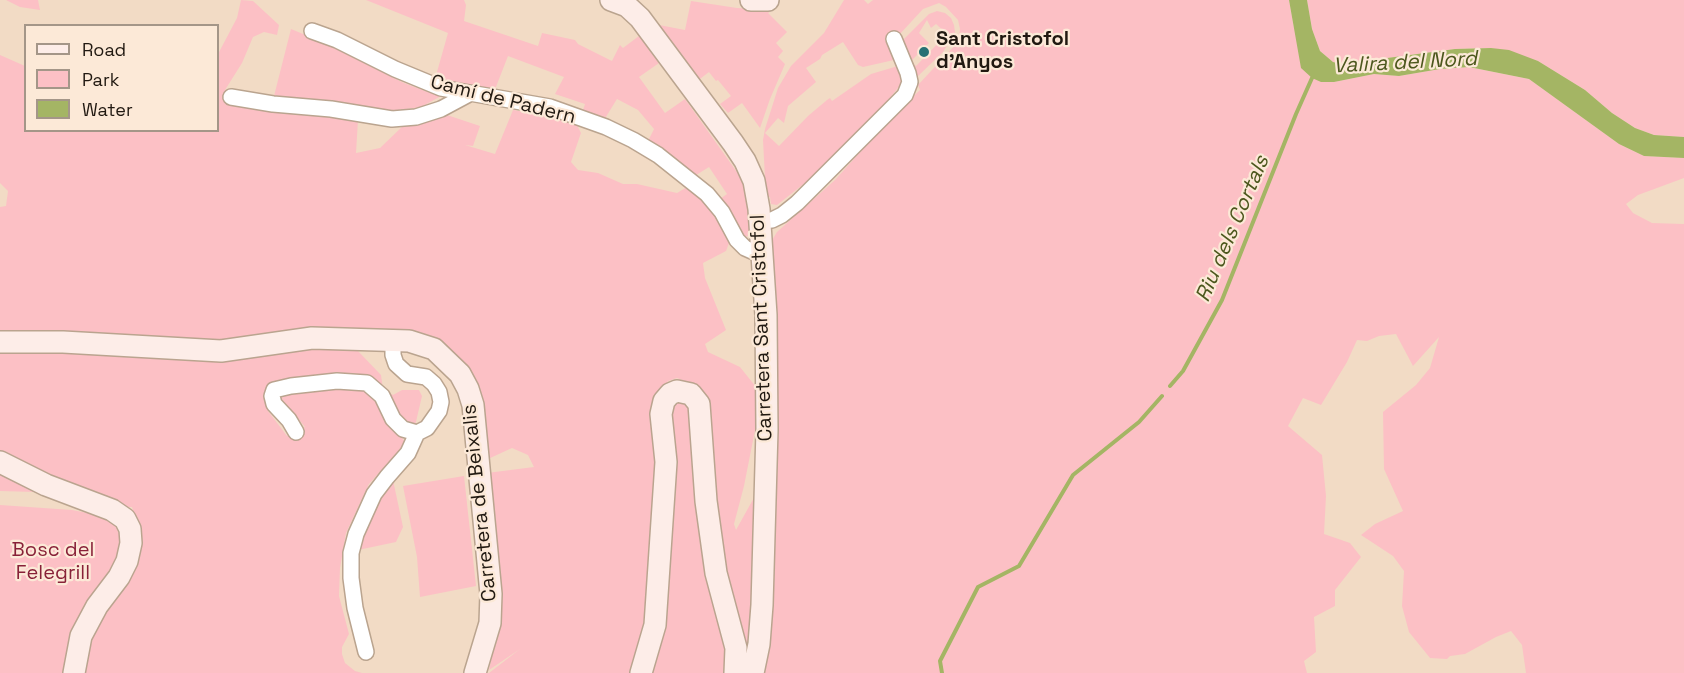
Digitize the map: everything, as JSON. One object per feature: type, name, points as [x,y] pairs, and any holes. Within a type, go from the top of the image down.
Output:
[{"type":"main road","name":"Carretera Sant Cristofol","points":[[611,0],[627,6],[640,18],[745,161],[754,181],[760,221],[766,315],[767,430],[762,605],[759,644],[753,673]]},
{"type":"main road","points":[[751,0],[768,0]]},
{"type":"main road","name":"Carretera de Beixalis","points":[[0,342],[63,342],[221,351],[312,338],[408,341],[425,345],[443,356],[460,374],[473,405],[491,594],[490,623],[475,673]]},
{"type":"main road","points":[[641,673],[655,625],[666,462],[661,414],[664,401],[677,390],[692,394],[699,404],[707,511],[716,573],[736,648],[735,673]]},
{"type":"main road","points":[[0,462],[46,485],[112,510],[125,519],[130,529],[131,543],[127,561],[119,577],[97,606],[81,636],[74,673]]},
{"type":"street","name":"Camí de Padern","points":[[312,31],[337,40],[441,88],[550,107],[606,127],[633,140],[658,155],[707,194],[722,212],[736,240],[745,248],[762,252]]},
{"type":"street","points":[[760,221],[772,220],[797,203],[905,95],[910,82],[894,39]]},
{"type":"street","points":[[231,97],[392,119],[416,117],[441,109],[469,94]]},
{"type":"street","points":[[366,652],[355,608],[351,578],[351,553],[356,534],[374,494],[408,453],[417,433],[426,428],[440,411],[441,402],[439,392],[426,377],[407,374],[396,364],[393,355],[393,341]]},
{"type":"street","points":[[296,432],[289,420],[274,404],[272,396],[274,390],[291,386],[346,381],[367,383],[386,402],[393,419],[403,429],[417,433]]},
{"type":"green space","points":[[6,0],[38,0],[40,10],[20,7]]},
{"type":"green space","points":[[241,0],[253,1],[279,25],[277,35],[264,32],[253,37],[242,63],[225,90],[224,102],[358,120],[356,153],[380,148],[405,124],[447,115],[480,126],[473,146],[465,145],[495,154],[513,110],[552,116],[576,123],[581,133],[571,162],[578,170],[598,173],[623,184],[637,184],[677,193],[687,187],[711,207],[729,243],[726,251],[703,263],[705,278],[726,330],[705,344],[708,352],[740,367],[756,387],[756,425],[734,524],[736,530],[756,494],[751,648],[745,673],[721,560],[708,406],[693,385],[677,378],[668,381],[661,394],[655,445],[655,504],[645,633],[632,673],[489,673],[520,649],[489,670],[502,600],[487,473],[534,467],[528,455],[512,448],[488,459],[474,382],[464,364],[443,345],[415,332],[397,331],[224,342],[0,337],[0,207],[6,206],[8,191],[0,183],[0,55],[24,66],[24,132],[219,132],[219,52],[237,18]]},
{"type":"green space","points":[[366,0],[464,0],[466,5],[464,21],[538,46],[542,33],[575,40],[578,44],[612,61],[620,45],[623,48],[639,36],[659,63],[639,77],[665,113],[685,99],[744,182],[751,225],[748,236],[744,237],[720,199],[727,194],[709,167],[693,177],[648,141],[654,129],[638,110],[617,99],[604,120],[582,113],[585,104],[555,94],[564,77],[508,56],[494,92],[435,79],[448,33]]},
{"type":"green space","points":[[844,0],[864,0],[868,4],[873,0],[1289,0],[1294,28],[1334,82],[1374,74],[1399,76],[1469,67],[1529,79],[1619,144],[1644,156],[1684,158],[1684,178],[1638,195],[1626,204],[1633,213],[1652,223],[1684,224],[1684,673],[1526,673],[1522,645],[1511,631],[1465,654],[1450,656],[1447,659],[1430,658],[1409,632],[1402,606],[1404,571],[1393,556],[1361,535],[1375,524],[1403,511],[1384,469],[1383,412],[1416,385],[1430,368],[1439,337],[1413,366],[1396,334],[1379,336],[1367,341],[1357,340],[1347,362],[1321,405],[1303,398],[1288,426],[1322,455],[1326,496],[1324,534],[1350,543],[1361,557],[1335,590],[1335,606],[1314,617],[1316,652],[1304,661],[1307,673],[760,673],[771,242],[777,232],[835,180],[861,151],[868,138],[856,138],[777,205],[771,204],[770,197],[766,197],[763,140],[765,129],[778,88],[791,66],[824,33]],"holes":[[[939,3],[958,20],[960,29],[958,42],[918,85],[920,90],[894,115],[885,104],[902,83],[904,75],[898,66],[871,74],[832,101],[830,98],[827,100],[779,146],[765,133],[778,118],[784,123],[788,106],[816,82],[806,68],[820,59],[822,55],[843,42],[858,65],[863,67],[894,60],[885,40],[886,36],[898,32],[899,35],[923,9]]]},
{"type":"green space","points":[[1307,0],[1684,0],[1684,137],[1654,135],[1635,128],[1612,113],[1585,90],[1538,61],[1491,48],[1455,49],[1342,64],[1333,62],[1320,51],[1312,29]]},
{"type":"green space","points":[[691,1],[737,8],[773,10],[768,13],[787,32],[776,43],[783,51],[778,57],[785,64],[760,128],[742,103],[728,113],[720,104],[731,96],[709,72],[696,82],[654,24],[685,30]]},
{"type":"green space","points":[[937,11],[951,18],[955,33],[943,52],[916,78],[911,66],[913,64],[916,66],[947,34],[936,24],[931,28],[927,20],[919,33],[929,43],[911,61],[902,41],[929,14]]},
{"type":"green space","points":[[291,29],[404,83],[443,95],[421,107],[391,111],[312,99],[274,96]]},
{"type":"green space","points":[[344,347],[358,351],[381,375],[383,389],[393,395],[402,390],[419,390],[422,396],[415,426],[402,439],[404,440],[402,447],[369,484],[346,533],[340,568],[339,596],[349,634],[342,647],[342,654],[345,663],[355,671],[362,673],[83,673],[96,628],[139,528],[132,507],[82,493],[0,452],[0,351]],"holes":[[[301,388],[281,398],[305,427],[287,436],[268,411],[265,400]]]},
{"type":"green space","points":[[680,402],[687,404],[690,411],[692,472],[704,557],[729,663],[728,673],[650,673],[674,475],[672,412],[673,405]]},
{"type":"green space","points":[[0,471],[35,489],[35,492],[0,491]]},
{"type":"green space","points":[[464,476],[476,586],[420,597],[417,557],[403,486]]},
{"type":"green space","points":[[393,480],[403,527],[396,542],[358,550],[362,532],[380,497]]},
{"type":"green space","name":"Bosc del Felegrill","points":[[0,505],[72,510],[98,515],[121,529],[123,550],[65,673],[0,673]]},
{"type":"water","name":"Valira del Nord","points":[[1289,0],[1307,0],[1312,29],[1320,51],[1333,62],[1342,64],[1455,49],[1509,50],[1538,61],[1585,90],[1612,113],[1635,128],[1654,135],[1684,137],[1684,158],[1644,156],[1619,144],[1529,79],[1469,67],[1399,76],[1374,74],[1334,82],[1321,82],[1312,78],[1301,68]]},
{"type":"waterway","name":"Riu dels Cortals","points":[[1170,386],[1183,371],[1222,300],[1312,78]]},
{"type":"waterway","name":"Riu dels Cortals","points":[[942,673],[940,661],[978,587],[1019,566],[1073,475],[1139,422],[1162,396]]},
{"type":"place","name":"Sant Cristofol d'Anyos","points":[[924,52]]}]
